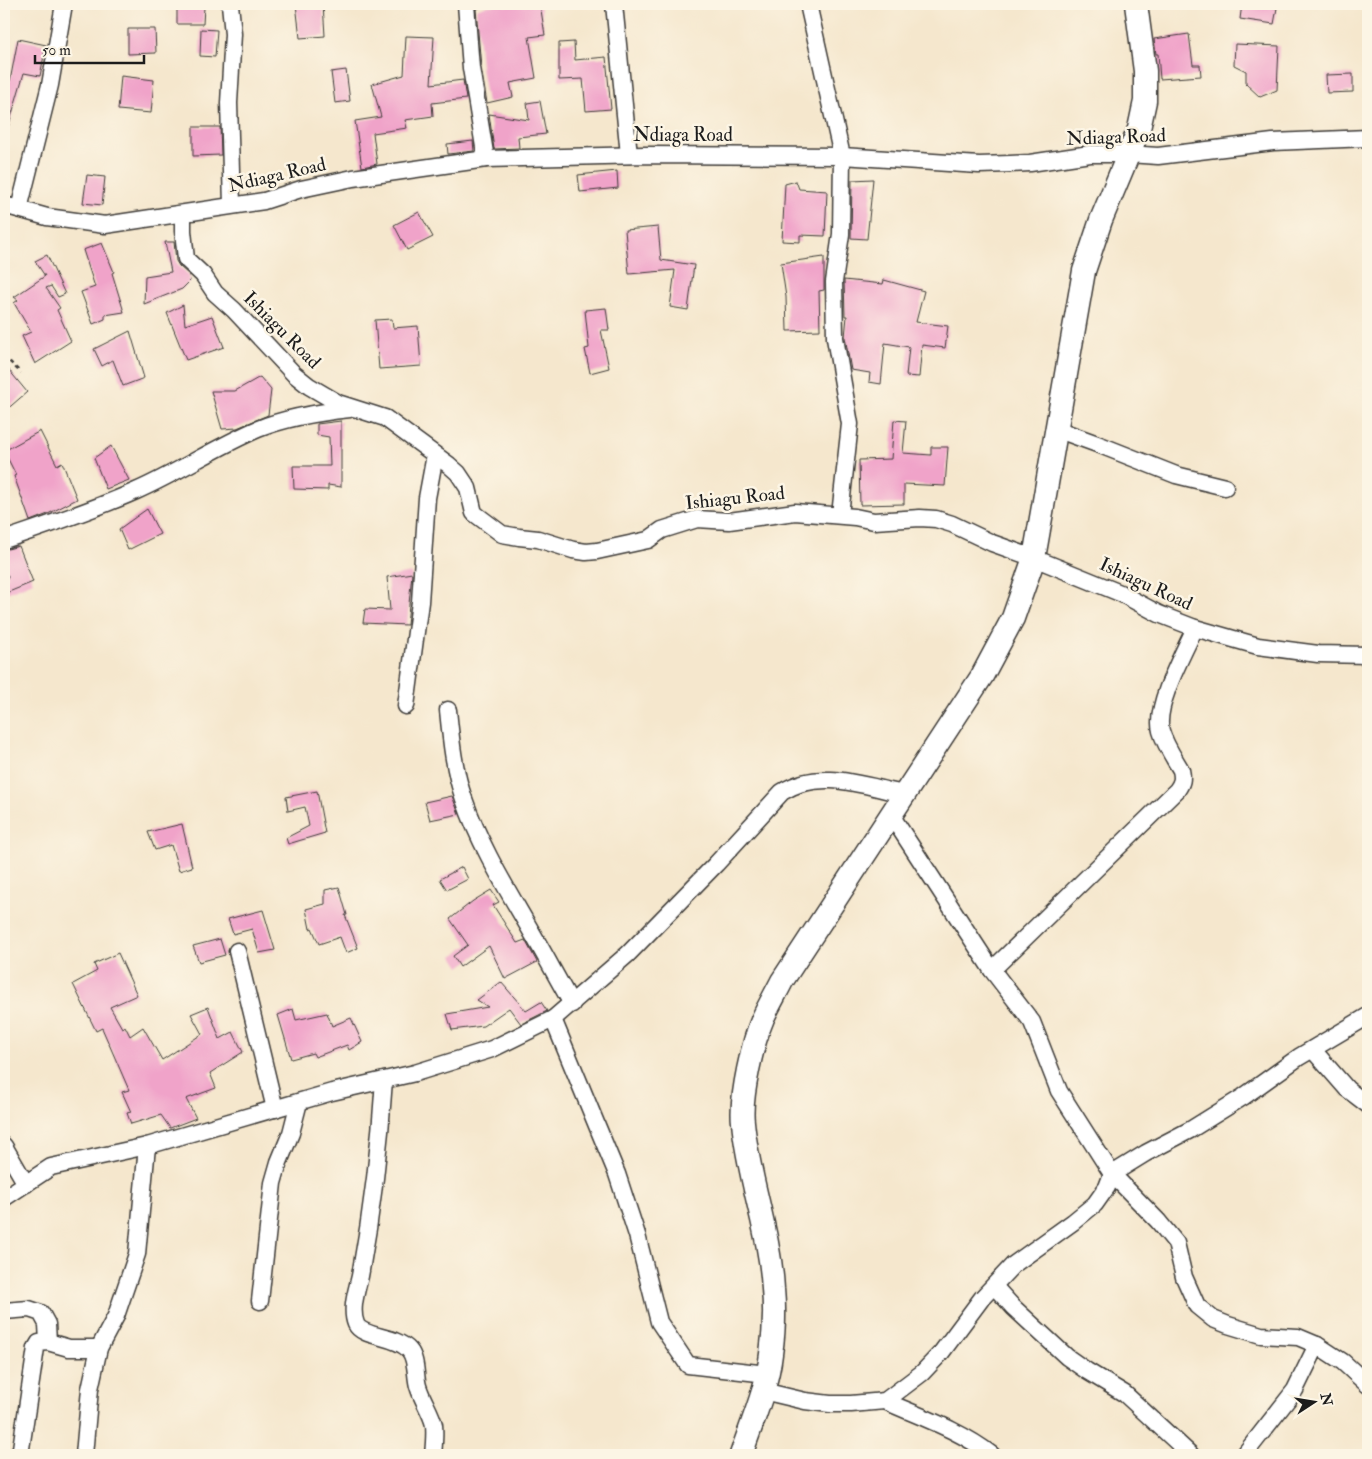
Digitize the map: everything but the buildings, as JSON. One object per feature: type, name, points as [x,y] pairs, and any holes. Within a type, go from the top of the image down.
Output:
[{"type":"main road","points":[[741,1455],[765,1382],[772,1354],[774,1290],[768,1243],[754,1189],[742,1121],[743,1097],[754,1049],[762,1020],[782,981],[956,717],[999,646],[1013,618],[1034,558],[1084,271],[1101,220],[1139,129],[1145,101],[1145,71],[1136,4]]},
{"type":"street","points":[[9,209],[50,85],[65,4]]},
{"type":"street","points":[[230,4],[233,34],[230,103],[232,205]]},
{"type":"street","points":[[466,4],[471,68],[486,158]]},
{"type":"street","points":[[614,4],[629,155]]},
{"type":"street","points":[[808,4],[842,156],[841,234],[834,282],[835,338],[850,424],[840,516]]},
{"type":"street","name":"Ndiaga Road","points":[[9,209],[47,217],[105,225],[264,200],[301,189],[353,178],[486,158],[629,155],[842,156],[979,164],[1030,163],[1090,154],[1158,156],[1273,142],[1368,138]]},
{"type":"street","name":"Ishiagu Road","points":[[183,214],[186,259],[203,275],[215,293],[234,310],[294,374],[309,386],[338,403],[384,418],[435,455],[458,473],[468,488],[474,512],[502,534],[538,539],[586,552],[607,550],[648,540],[662,530],[697,519],[729,521],[795,512],[874,521],[920,518],[936,519],[1120,593],[1159,614],[1194,628],[1258,646],[1318,654],[1368,655]]},
{"type":"street","points":[[4,540],[59,522],[136,491],[259,428],[304,416],[355,408]]},
{"type":"street","points":[[1056,429],[1176,475],[1225,487]]},
{"type":"street","points":[[406,706],[420,602],[427,498],[435,455]]},
{"type":"street","points":[[992,970],[1182,783],[1180,770],[1161,730],[1161,717],[1168,688],[1194,628]]},
{"type":"street","points":[[448,710],[453,752],[464,799],[499,875],[572,1004]]},
{"type":"street","points":[[4,1198],[51,1167],[147,1146],[332,1092],[415,1072],[492,1049],[553,1020],[572,1004],[628,954],[716,864],[782,792],[793,785],[806,781],[838,780],[904,794]]},
{"type":"street","points":[[891,815],[992,970],[1032,1022],[1059,1091],[1112,1174],[1158,1221],[1176,1243],[1190,1292],[1197,1306],[1213,1319],[1228,1325],[1261,1335],[1298,1337],[1317,1345],[1343,1362],[1368,1384]]},
{"type":"street","points":[[237,951],[275,1109]]},
{"type":"street","points":[[885,1401],[922,1372],[941,1353],[1013,1265],[1073,1222],[1094,1204],[1107,1187],[1112,1174],[1146,1153],[1198,1126],[1368,1016]]},
{"type":"street","points":[[553,1020],[617,1174],[637,1235],[659,1322],[688,1365],[765,1382],[805,1401],[830,1404],[885,1401],[948,1428],[978,1444],[992,1455]]},
{"type":"street","points":[[1313,1050],[1347,1089],[1368,1105]]},
{"type":"street","points":[[384,1080],[376,1178],[354,1307],[356,1325],[363,1332],[392,1339],[410,1350],[421,1395],[432,1419],[433,1455]]},
{"type":"street","points":[[260,1301],[273,1183],[279,1162],[291,1134],[299,1102]]},
{"type":"street","points":[[4,1146],[26,1184]]},
{"type":"street","points":[[84,1455],[90,1388],[99,1348],[116,1316],[137,1254],[147,1146]]},
{"type":"street","points":[[994,1286],[1013,1307],[1068,1356],[1087,1371],[1125,1394],[1191,1455]]},
{"type":"street","points":[[4,1311],[29,1309],[41,1313],[47,1324],[48,1342]]},
{"type":"street","points":[[4,1455],[20,1455],[38,1342],[48,1342],[69,1348],[99,1348]]},
{"type":"street","points":[[1244,1455],[1295,1390],[1317,1345]]},
{"type":"path","points":[[4,356],[21,373]]}]
